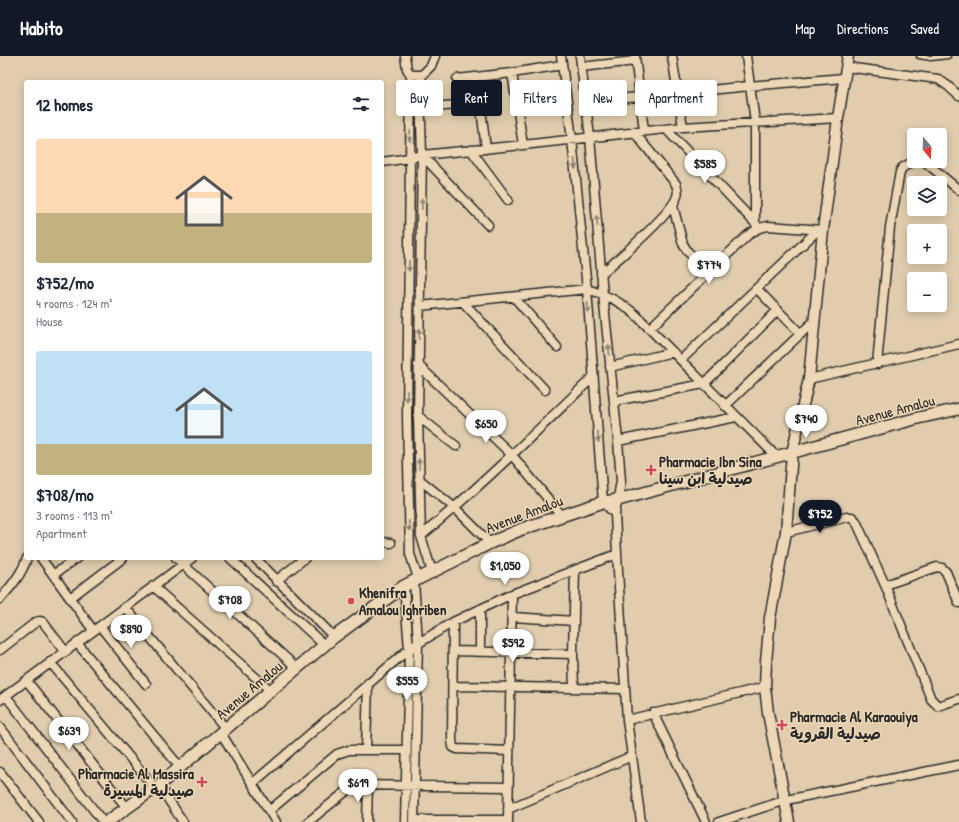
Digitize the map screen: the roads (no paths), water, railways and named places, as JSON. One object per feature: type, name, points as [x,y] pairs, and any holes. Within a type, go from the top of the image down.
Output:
[{"type":"main road","name":"Avenue Amalou","points":[[107,822],[157,786],[334,637],[412,582],[490,543],[522,529],[603,502],[618,500],[918,418],[959,409]]},
{"type":"street","points":[[405,56],[407,69],[410,75],[407,416],[410,554],[418,643],[414,821],[508,821],[513,617],[512,594]]},
{"type":"street","points":[[421,80],[422,75],[431,66],[435,56]]},
{"type":"street","points":[[561,56],[564,80]]},
{"type":"street","points":[[580,56],[582,80]]},
{"type":"street","points":[[674,56],[683,127]]},
{"type":"street","points":[[650,328],[757,225],[755,122],[746,56]]},
{"type":"street","points":[[789,822],[786,800],[768,713],[765,687],[770,618],[786,532],[792,453],[809,379],[820,230],[848,56]]},
{"type":"street","points":[[581,67],[635,58],[637,80]]},
{"type":"street","points":[[457,79],[512,73],[562,65]]},
{"type":"street","points":[[846,67],[938,79],[959,96]]},
{"type":"street","points":[[512,73],[513,80]]},
{"type":"street","points":[[410,75],[422,75]]},
{"type":"street","points":[[717,89],[844,78]]},
{"type":"street","points":[[422,116],[418,365],[419,480],[421,536],[432,572]]},
{"type":"street","points":[[482,116],[486,149]]},
{"type":"street","points":[[518,116],[523,145]]},
{"type":"street","points":[[569,116],[587,289],[603,502],[615,514]]},
{"type":"street","points":[[587,116],[618,441],[620,481],[615,514],[627,720],[641,822]]},
{"type":"street","points":[[642,116],[644,131]]},
{"type":"street","points":[[384,162],[410,158],[422,154],[486,149],[683,127],[838,118]]},
{"type":"street","points":[[666,129],[757,225],[820,230]]},
{"type":"street","points":[[601,274],[673,206],[677,197],[678,190],[676,184],[634,132]]},
{"type":"street","points":[[471,150],[508,200]]},
{"type":"street","points":[[422,154],[488,225]]},
{"type":"street","points":[[877,364],[893,209],[900,172],[902,168],[907,165]]},
{"type":"street","points":[[932,168],[959,190]]},
{"type":"street","points":[[673,206],[683,244],[688,252],[708,272]]},
{"type":"street","points":[[681,360],[820,230]]},
{"type":"street","points":[[420,306],[587,289],[603,294],[625,305],[650,328],[777,457]]},
{"type":"street","points":[[757,289],[801,334]]},
{"type":"street","points":[[514,297],[557,347]]},
{"type":"street","points":[[463,302],[545,390]]},
{"type":"street","points":[[614,401],[704,384],[778,310]]},
{"type":"street","points":[[726,406],[814,322]]},
{"type":"street","points":[[809,379],[959,344]]},
{"type":"street","points":[[610,367],[673,352]]},
{"type":"street","points":[[418,365],[512,455],[562,516]]},
{"type":"street","points":[[421,536],[455,508],[593,377]]},
{"type":"street","points":[[418,416],[456,446]]},
{"type":"street","points":[[618,441],[736,416]]},
{"type":"street","points":[[419,480],[455,508],[490,543]]},
{"type":"street","points":[[786,532],[852,517],[856,521],[933,702],[938,706],[942,706],[959,699]]},
{"type":"street","points":[[384,542],[391,543]]},
{"type":"street","points":[[252,783],[368,683],[418,643],[453,622],[512,594],[617,554]]},
{"type":"street","points":[[0,598],[18,577],[26,560]]},
{"type":"street","points":[[42,560],[70,598],[146,684]]},
{"type":"street","points":[[53,574],[74,560]]},
{"type":"street","points":[[70,598],[120,560]]},
{"type":"street","points":[[178,560],[298,668]]},
{"type":"street","points":[[104,822],[3,698],[189,560]]},
{"type":"street","points":[[232,560],[324,645]]},
{"type":"street","points":[[257,560],[276,581],[334,637]]},
{"type":"street","points":[[276,581],[299,560]]},
{"type":"street","points":[[884,585],[937,568],[942,568],[946,572],[959,603]]},
{"type":"street","points":[[574,688],[573,654],[575,570]]},
{"type":"street","points":[[405,822],[412,582]]},
{"type":"street","points":[[153,586],[271,691]]},
{"type":"street","points":[[125,607],[224,731],[252,783],[276,822]]},
{"type":"street","points":[[480,609],[480,652]]},
{"type":"street","points":[[513,617],[574,621]]},
{"type":"street","points":[[0,650],[36,622],[40,621],[43,622],[65,651]]},
{"type":"street","points":[[453,622],[453,746],[457,749],[509,751]]},
{"type":"street","points":[[77,643],[180,767]]},
{"type":"street","points":[[454,651],[511,654],[573,654]]},
{"type":"street","points":[[50,662],[157,786],[183,822]]},
{"type":"street","points":[[27,681],[127,808]]},
{"type":"street","points":[[366,750],[368,683]]},
{"type":"street","points":[[452,686],[625,689]]},
{"type":"street","points":[[627,720],[765,687]]},
{"type":"street","points":[[653,713],[706,822]]},
{"type":"street","points":[[0,727],[72,822]]},
{"type":"street","points":[[270,811],[337,754],[349,750],[406,750]]},
{"type":"street","points":[[508,808],[632,756]]},
{"type":"street","points":[[719,822],[786,800],[959,764]]},
{"type":"street","points":[[0,772],[39,822]]},
{"type":"street","points":[[313,821],[351,786],[368,784],[508,787]]},
{"type":"street","points":[[367,822],[368,784]]},
{"type":"lane","points":[[919,56],[931,58],[948,56]]},
{"type":"place","name":"Pharmacie Ibn Sina صيدلية ابن سينا","points":[[651,470]]},
{"type":"place","name":"Khenifra Amalou Ighriben","points":[[351,601]]},
{"type":"place","name":"Pharmacie Al Karaouiya صيدلية القروية","points":[[782,725]]},
{"type":"place","name":"Pharmacie Al Massira صيدلية المسيرة","points":[[202,782]]}]
